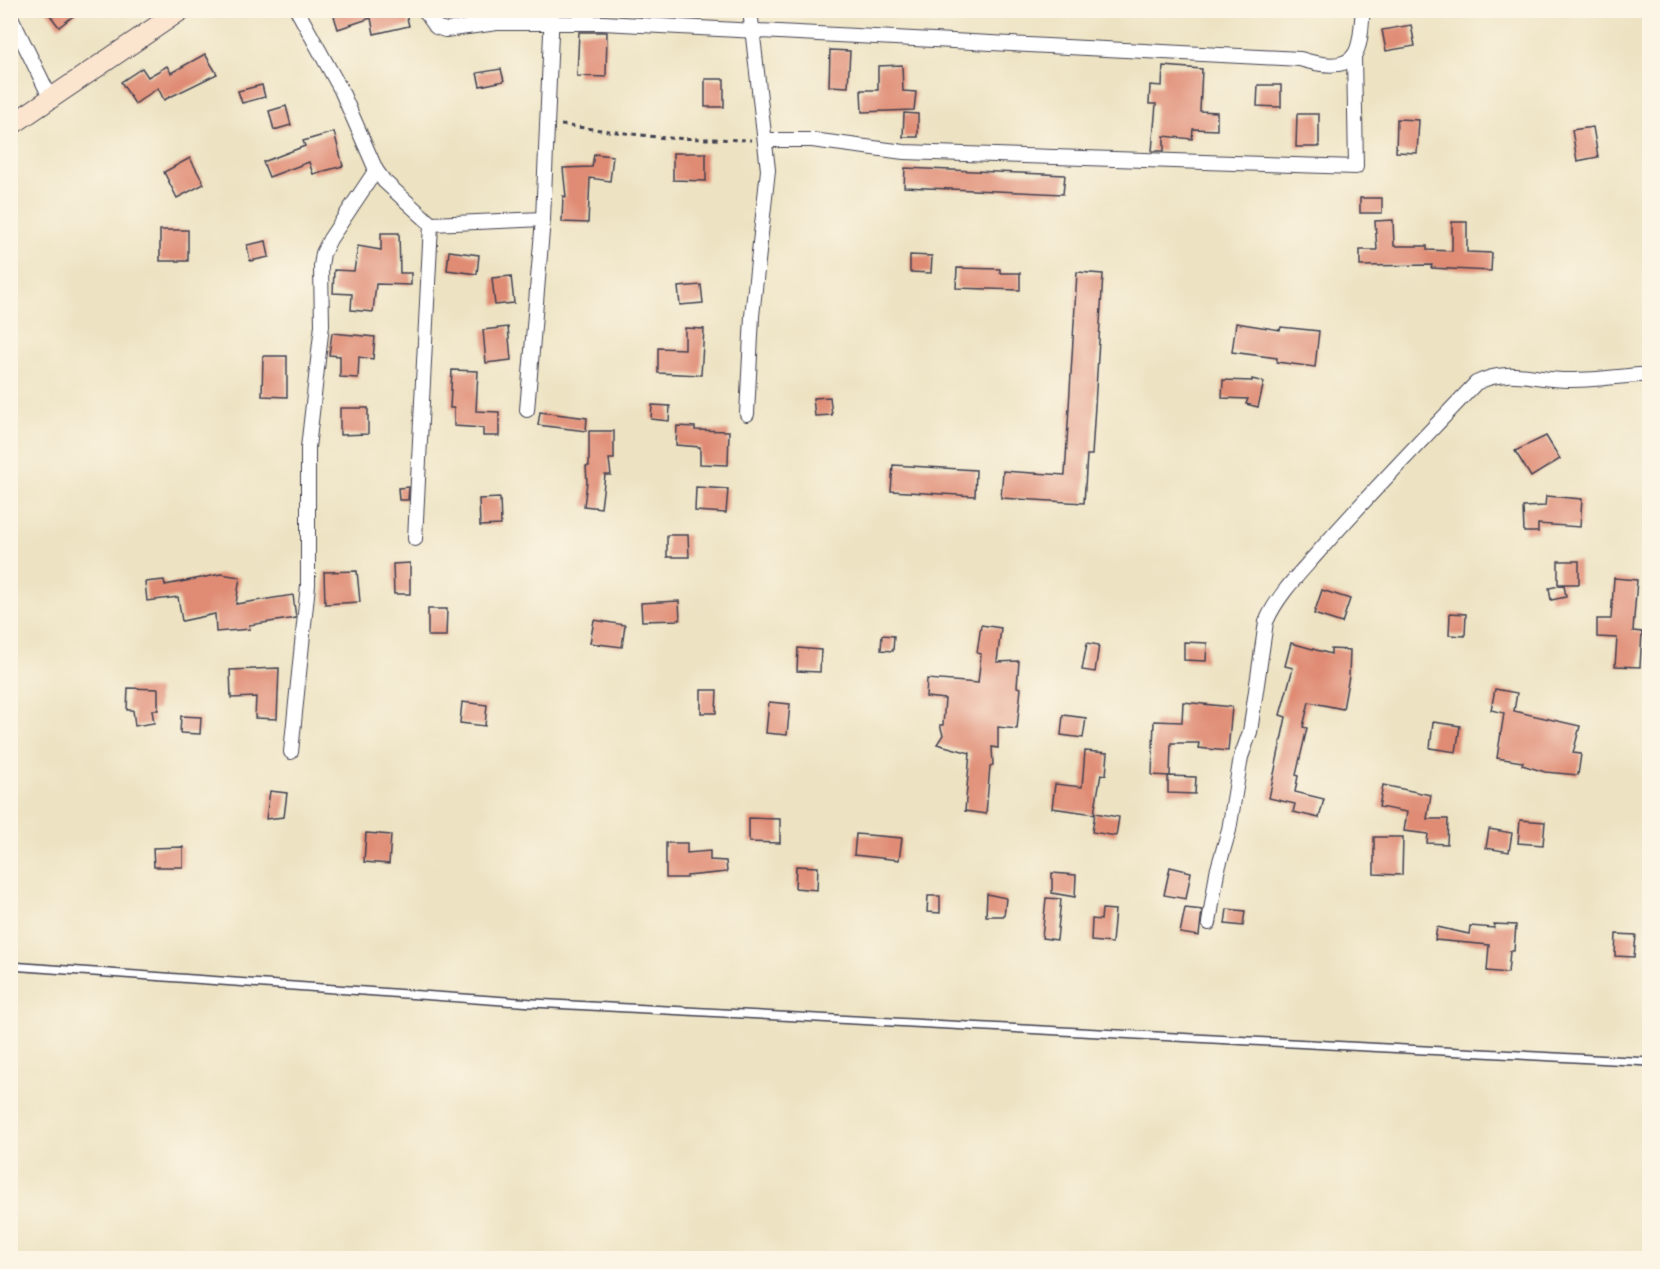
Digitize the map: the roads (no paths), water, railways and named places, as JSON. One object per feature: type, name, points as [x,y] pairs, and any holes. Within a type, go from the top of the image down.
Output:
[{"type":"street","points":[[10,126],[182,10]]},
{"type":"street","points":[[297,10],[341,90],[376,170],[384,181],[431,224],[543,219]]},
{"type":"street","points":[[424,10],[436,27],[445,30],[551,16],[752,31],[1300,59],[1313,64],[1344,63],[1354,55]]},
{"type":"street","points":[[747,414],[752,316],[768,170],[750,10]]},
{"type":"street","points":[[765,140],[812,140],[916,153],[1356,167],[1354,55],[1359,43],[1363,10]]},
{"type":"street","points":[[10,15],[51,99]]},
{"type":"street","points":[[527,410],[543,219],[551,16]]},
{"type":"street","points":[[291,752],[308,585],[308,448],[322,325],[321,266],[323,253],[330,238],[376,170]]},
{"type":"street","points":[[415,539],[431,224]]},
{"type":"street","points":[[1209,923],[1217,872],[1229,830],[1241,757],[1250,732],[1266,622],[1282,593],[1342,525],[1476,383],[1489,376],[1500,374],[1570,380],[1650,374]]},
{"type":"lane","points":[[10,966],[545,1004],[1650,1062]]}]
